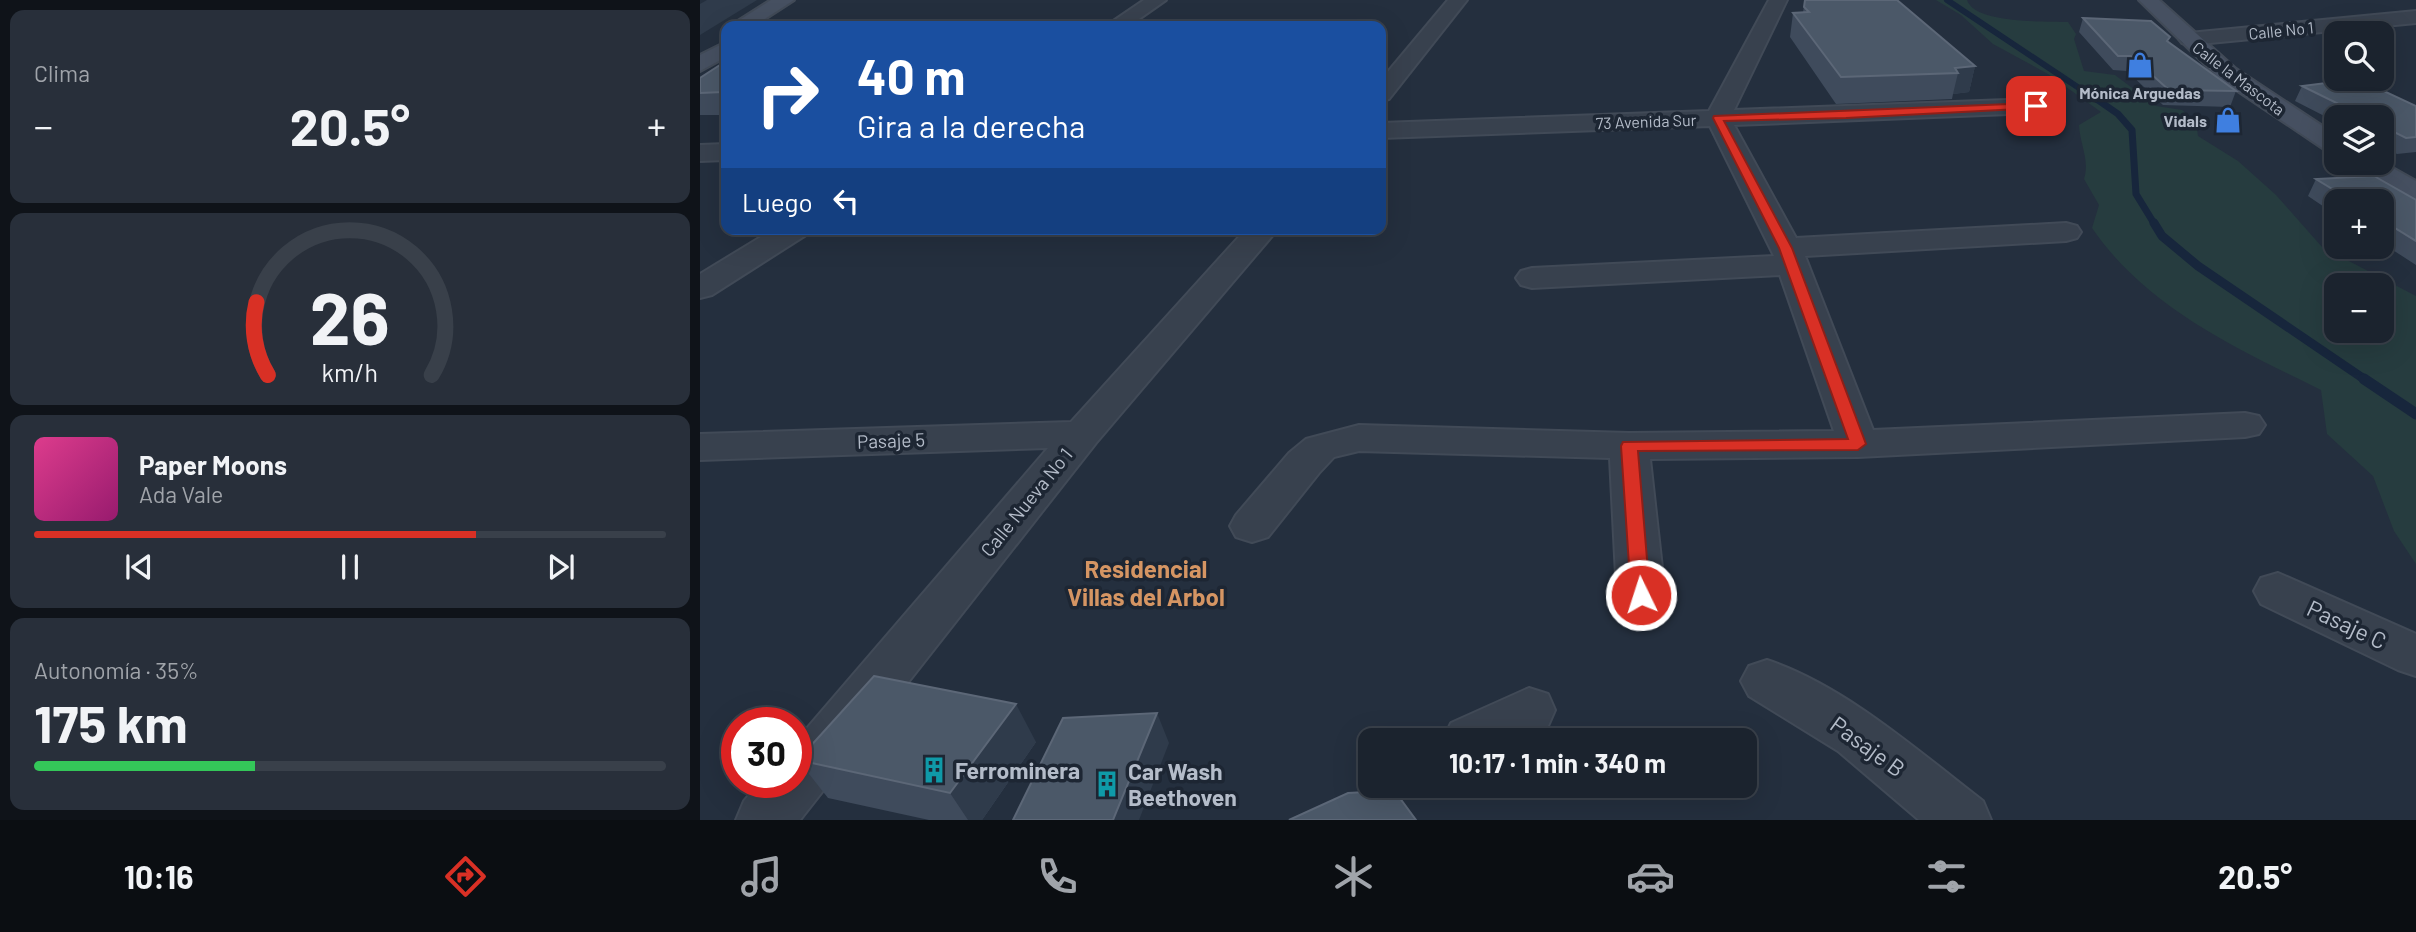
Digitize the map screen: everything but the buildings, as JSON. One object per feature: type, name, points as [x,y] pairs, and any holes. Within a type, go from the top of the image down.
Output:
[{"type":"main road","points":[[749,21],[785,0]]},
{"type":"main road","points":[[770,21],[806,0]]},
{"type":"main road","name":"Calle la Mascota","points":[[2148,0],[2228,74],[2324,138]]},
{"type":"main road","points":[[700,50],[721,37]]},
{"type":"main road","points":[[700,64],[721,51]]},
{"type":"main road","points":[[2385,175],[2416,193]]},
{"type":"street","points":[[1124,21],[1157,0]]},
{"type":"street","points":[[1386,88],[1458,0]]},
{"type":"street","points":[[1778,0],[1718,118],[1789,256],[1858,444]]},
{"type":"street","name":"Calle No 1","points":[[2189,39],[2416,17]]},
{"type":"street","name":"73 Avenida Sur","points":[[1386,131],[2036,106]]},
{"type":"street","points":[[700,153],[721,152]]},
{"type":"street","points":[[1532,278],[2066,232]]},
{"type":"street","points":[[700,288],[785,235]]},
{"type":"street","name":"Calle Nueva No 1","points":[[812,763],[1082,434],[1258,235]]},
{"type":"street","points":[[1252,526],[1304,463],[1320,448],[1359,438],[1629,446],[1858,444],[2245,425]]},
{"type":"street","name":"Pasaje 5","points":[[700,447],[1082,434]]},
{"type":"street","points":[[1629,446],[1641,595]]},
{"type":"street","name":"Pasaje C","points":[[2278,591],[2416,656]]},
{"type":"street","name":"Pasaje B","points":[[1767,681],[1857,734],[1962,820]]},
{"type":"street","points":[[1493,728],[1528,710]]},
{"type":"street","name":"Calle Nueva No 1","points":[[765,820],[783,798]]},
{"type":"green space","points":[[1936,0],[1967,0],[1973,8],[1983,13],[2012,20],[2068,22],[2076,34],[2074,39],[2084,71],[2115,75],[2156,106],[2182,110],[2196,122],[2198,136],[2238,161],[2276,195],[2324,248],[2324,259],[2345,259],[2372,273],[2324,273],[2324,343],[2394,343],[2394,285],[2416,296],[2416,564],[2394,531],[2373,476],[2327,434],[2321,390],[2226,341],[2166,303],[2114,256],[2092,228],[2099,205],[2084,179],[2085,159],[2079,125],[2101,112],[2048,74],[1993,44],[1961,15]]},
{"type":"waterway","points":[[1947,0],[2097,100]]},
{"type":"waterway","points":[[2095,98],[2118,114],[2132,130],[2136,194],[2155,225]]},
{"type":"waterway","points":[[2154,223],[2162,236],[2198,266],[2367,381]]},
{"type":"waterway","points":[[2364,379],[2416,414]]},
{"type":"place","name":"Mónica Arguedas","points":[[2140,65]]},
{"type":"place","name":"Vidals","points":[[2228,120]]},
{"type":"place","name":"Ferrominera","points":[[934,770]]},
{"type":"place","name":"Car Wash Beethoven","points":[[1107,784]]},
{"type":"district","name":"Residencial Villas del Arbol","points":[[1146,582]]},
{"type":"route","points":[[1641,595],[1629,446],[1858,444],[1786,248],[1718,118],[2036,106]]}]
